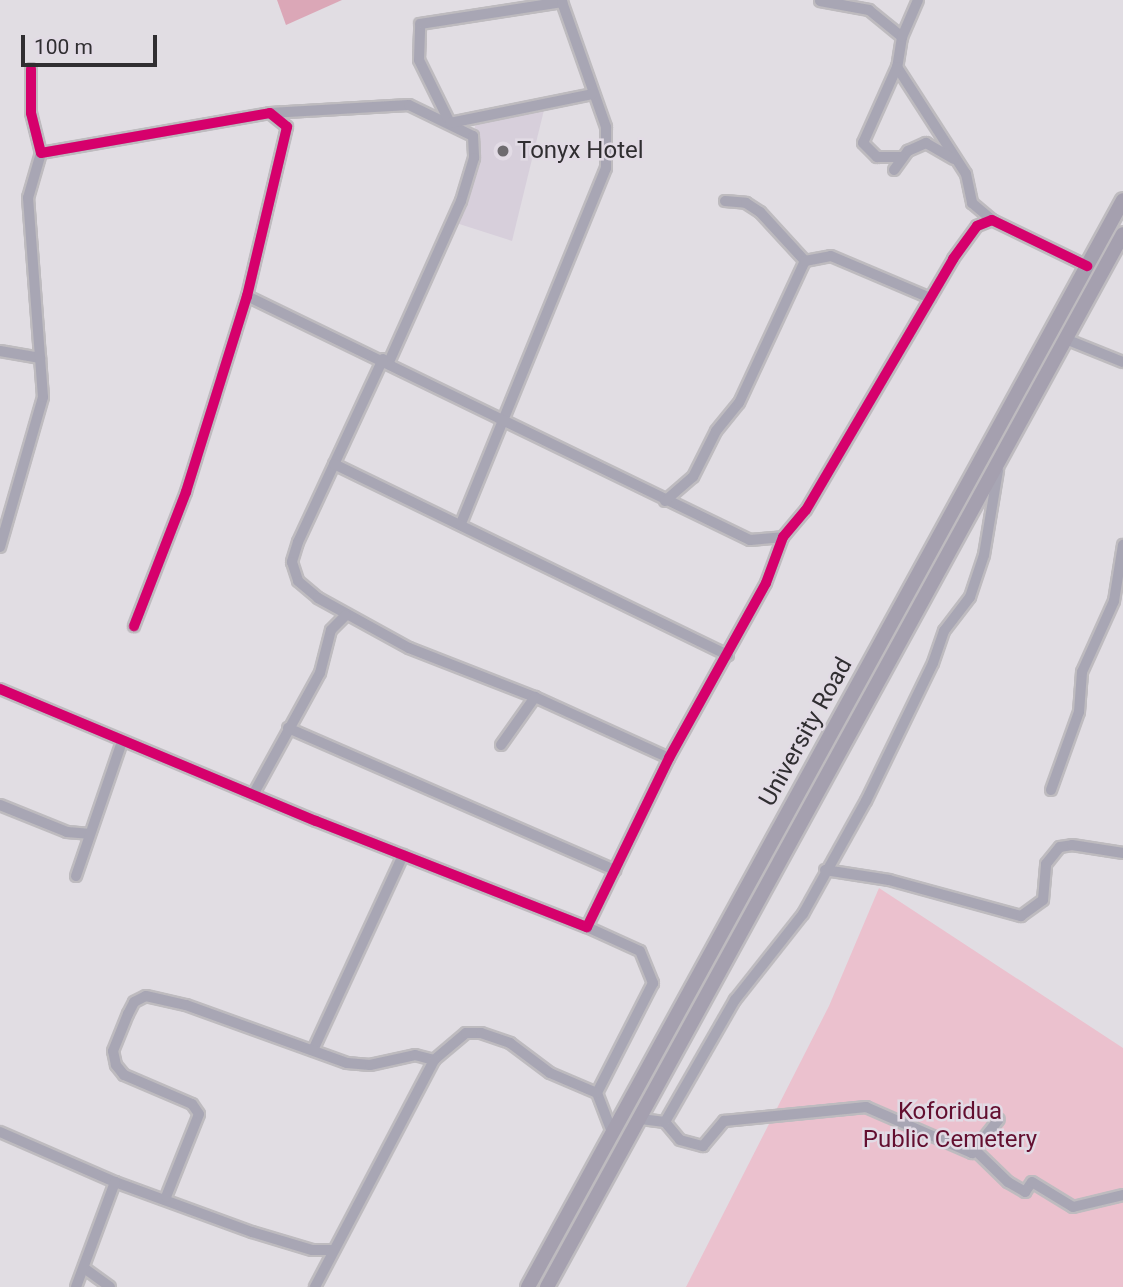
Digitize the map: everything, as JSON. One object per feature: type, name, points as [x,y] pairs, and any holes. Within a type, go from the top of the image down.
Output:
[{"type":"highway","name":"University Road","points":[[528,1287],[611,1129],[1123,200]]},
{"type":"highway","name":"University Road","points":[[547,1287],[641,1119],[738,935],[998,470],[1123,234]]},
{"type":"street","points":[[918,0],[902,37],[897,67],[863,143],[877,157],[900,157],[943,138]]},
{"type":"street","points":[[450,123],[419,60],[420,24],[562,1],[592,94],[606,127],[606,168],[461,524]]},
{"type":"street","points":[[820,1],[869,10],[902,37]]},
{"type":"street","points":[[897,67],[917,105],[958,161],[972,202],[992,220],[1087,266]]},
{"type":"street","points":[[0,547],[43,397],[28,198],[41,153],[31,113],[31,69]]},
{"type":"street","points":[[450,123],[592,94]]},
{"type":"street","points":[[41,153],[271,113],[409,105],[472,136],[474,158],[461,201],[334,464],[292,562],[298,581],[346,615],[409,648],[535,697],[669,758]]},
{"type":"street","points":[[134,626],[186,492],[247,296],[284,153],[286,127],[271,113]]},
{"type":"street","points":[[926,144],[958,161]]},
{"type":"street","points":[[894,170],[900,157]]},
{"type":"street","points":[[725,201],[746,203],[760,212],[805,261]]},
{"type":"street","points":[[587,927],[669,758],[728,655],[765,583],[783,537],[806,510],[930,298],[977,226],[992,220]]},
{"type":"street","points":[[805,261],[831,256],[930,298]]},
{"type":"street","points":[[665,501],[693,477],[716,431],[739,403],[805,261]]},
{"type":"street","points":[[247,296],[386,361],[665,501],[750,540],[783,537]]},
{"type":"street","points":[[1068,340],[1123,362]]},
{"type":"street","points":[[0,351],[40,358]]},
{"type":"street","points":[[334,464],[728,655]]},
{"type":"street","points":[[666,1122],[716,1028],[803,914],[914,704],[944,631],[978,579],[998,470]]},
{"type":"street","points":[[1051,790],[1079,712],[1082,672],[1114,601],[1123,545]]},
{"type":"street","points":[[254,793],[320,673],[331,630],[346,615]]},
{"type":"street","points":[[0,689],[121,742],[587,927],[640,951],[649,965],[653,983],[597,1093]]},
{"type":"street","points":[[501,745],[535,697]]},
{"type":"street","points":[[288,728],[615,870]]},
{"type":"street","points":[[76,876],[121,742]]},
{"type":"street","points":[[0,805],[67,832],[89,834]]},
{"type":"street","points":[[825,870],[889,880],[1021,916],[1043,900],[1046,864],[1060,847],[1072,845],[1123,853]]},
{"type":"street","points":[[313,1050],[402,855]]},
{"type":"street","points":[[166,1197],[199,1114],[192,1104],[124,1075],[116,1065],[113,1051],[134,1002],[157,996],[347,1063],[370,1065],[415,1055],[434,1060]]},
{"type":"street","points":[[315,1287],[332,1250],[434,1060],[466,1033],[481,1033],[510,1043],[550,1073],[597,1093],[611,1129]]},
{"type":"street","points":[[641,1119],[666,1122],[680,1140],[703,1146],[724,1121],[866,1107],[976,1151],[1008,1182],[1026,1192],[1032,1182],[1073,1207],[1119,1196],[1123,1206]]},
{"type":"street","points":[[976,1151],[999,1119]]},
{"type":"street","points":[[0,1132],[115,1182],[166,1197],[264,1236],[312,1250],[332,1250]]},
{"type":"street","points":[[76,1287],[115,1182]]},
{"type":"street","points":[[84,1268],[110,1287]]},
{"type":"shaded area","points":[[277,0],[342,0],[286,25]]},
{"type":"shaded area","name":"Tonyx Hotel","points":[[544,110],[512,241],[453,222],[477,118]]},
{"type":"green space","name":"Koforidua Public Cemetery","points":[[879,888],[1123,1048],[1123,1287],[686,1287],[829,1006]]},
{"type":"cycle path","points":[[31,69],[31,113],[41,153],[270,113],[287,127],[247,296],[186,492],[134,626]]},
{"type":"cycle path","points":[[0,689],[316,821],[587,927],[669,758],[766,583],[783,537],[806,510],[953,259],[977,226],[992,220],[1087,266]]},
{"type":"place","name":"Tonyx Hotel","points":[[503,151]]}]
